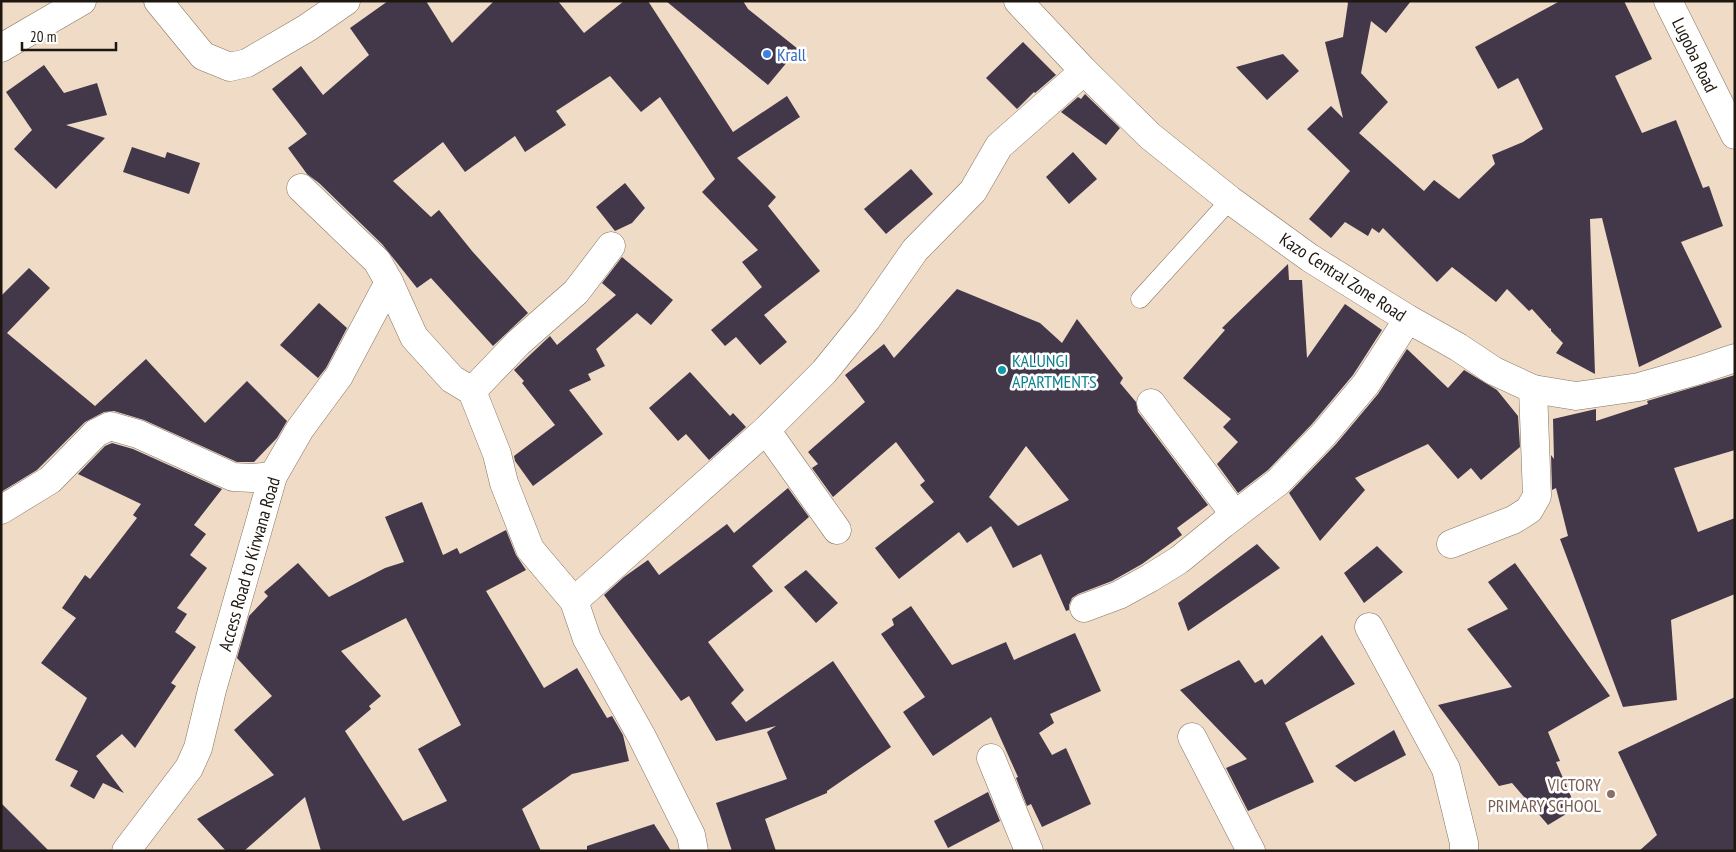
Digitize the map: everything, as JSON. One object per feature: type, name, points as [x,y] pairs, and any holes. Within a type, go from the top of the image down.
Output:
[{"type":"street","points":[[1,48],[82,1]]},
{"type":"street","points":[[158,1],[203,56],[230,67],[247,63],[307,28],[346,1]]},
{"type":"street","name":"Kazo Central Zone Road","points":[[1018,1],[1084,71],[1150,136],[1230,200],[1310,258],[1408,319],[1458,347],[1494,371],[1533,389],[1576,396],[1639,387],[1735,358]]},
{"type":"street","name":"Lugoba Road","points":[[1668,1],[1735,135]]},
{"type":"street","points":[[574,602],[766,430],[824,372],[867,319],[915,250],[973,191],[999,146],[1084,71]]},
{"type":"street","points":[[300,188],[377,261],[389,282],[414,337],[452,379],[472,391],[497,454],[504,483],[530,549],[574,602],[587,639],[642,737],[691,835],[694,851]]},
{"type":"street","points":[[472,391],[518,343],[576,292],[612,246]]},
{"type":"street","name":"Access Road to Kirwana Road","points":[[126,851],[189,768],[198,748],[212,690],[273,476],[300,429],[339,376],[389,282]]},
{"type":"street","points":[[1084,608],[1119,595],[1158,574],[1179,560],[1278,482],[1324,434],[1366,384],[1408,319]]},
{"type":"street","points":[[1451,544],[1513,520],[1529,510],[1537,496],[1533,389]]},
{"type":"street","points":[[1151,403],[1235,515]]},
{"type":"street","points":[[1,510],[50,480],[96,434],[110,426],[138,434],[233,477],[273,476]]},
{"type":"street","points":[[766,430],[837,530]]},
{"type":"street","points":[[1369,627],[1446,770],[1464,843],[1464,851]]},
{"type":"street","points":[[1192,737],[1251,851]]},
{"type":"street","points":[[992,758],[1029,851]]},
{"type":"lane","points":[[1140,299],[1230,200]]},
{"type":"building","points":[[388,1],[426,1],[452,43],[494,1],[558,1],[584,33],[624,1],[648,1],[733,132],[787,96],[800,117],[737,158],[776,197],[768,206],[820,271],[764,315],[787,342],[760,365],[736,337],[725,346],[711,330],[762,287],[742,262],[758,250],[702,192],[715,179],[660,97],[641,112],[610,76],[556,111],[566,125],[525,152],[515,136],[465,172],[443,142],[393,181],[431,217],[439,210],[472,251],[528,313],[493,346],[431,278],[417,288],[382,244],[319,183],[307,174],[288,148],[307,134],[272,89],[301,66],[323,95],[369,55],[350,28]]},
{"type":"building","points":[[666,1],[743,1],[748,9],[798,49],[768,85]]},
{"type":"building","points":[[1346,1],[1411,1],[1386,33],[1371,21],[1361,73],[1388,102],[1359,133],[1424,191],[1434,180],[1459,199],[1495,164],[1492,155],[1523,142],[1543,129],[1518,78],[1498,89],[1475,47],[1560,1],[1624,1],[1652,59],[1615,76],[1642,133],[1676,120],[1703,188],[1709,186],[1723,226],[1681,242],[1722,327],[1639,367],[1602,218],[1590,219],[1595,374],[1556,353],[1563,343],[1532,309],[1529,311],[1507,289],[1496,302],[1452,267],[1437,282],[1383,228],[1379,233],[1372,228],[1368,236],[1345,222],[1331,238],[1309,219],[1350,171],[1307,129],[1331,106],[1343,118],[1325,42],[1343,37],[1348,3]]},
{"type":"building","points":[[1023,42],[1056,75],[1034,92],[1017,109],[986,78]]},
{"type":"building","points":[[1283,54],[1299,71],[1267,100],[1236,67]]},
{"type":"building","points":[[44,65],[64,93],[97,83],[107,115],[66,125],[105,138],[56,189],[14,149],[32,130],[6,92]]},
{"type":"building","points":[[1085,94],[1120,128],[1106,145],[1061,112],[1078,97],[1081,99]]},
{"type":"building","points":[[132,147],[165,158],[167,152],[200,163],[189,194],[123,172]]},
{"type":"building","points":[[1073,152],[1097,179],[1069,204],[1046,177]]},
{"type":"building","points":[[911,169],[933,194],[886,234],[864,209]]},
{"type":"building","points":[[625,183],[645,208],[632,223],[615,231],[596,207]]},
{"type":"building","points":[[622,257],[673,300],[651,325],[637,313],[596,349],[605,366],[588,374],[591,380],[569,390],[603,434],[533,486],[515,461],[514,456],[555,425],[514,370],[550,336],[557,345],[616,295],[602,283]]},
{"type":"building","points":[[1288,264],[1289,280],[1302,280],[1307,358],[1345,304],[1382,330],[1353,375],[1312,424],[1268,470],[1238,493],[1217,464],[1238,442],[1223,427],[1231,419],[1183,378],[1225,330],[1222,328]]},
{"type":"building","points":[[29,268],[50,288],[7,333],[95,406],[146,359],[205,423],[247,381],[287,421],[277,438],[254,462],[237,462],[144,420],[114,411],[104,412],[85,422],[37,470],[1,492],[1,296]]},
{"type":"building","points":[[957,289],[1040,323],[1062,343],[1077,319],[1123,378],[1120,383],[1136,402],[1138,412],[1208,505],[1177,528],[1182,535],[1142,564],[1112,581],[1078,594],[1072,598],[1069,610],[1066,611],[1041,554],[1013,568],[991,526],[967,543],[959,532],[899,579],[875,548],[934,502],[920,485],[925,481],[896,442],[833,497],[812,468],[818,464],[808,452],[865,402],[845,375],[884,344],[894,358]],"holes":[[[1026,446],[1069,500],[1018,526],[989,497]]]},
{"type":"building","points":[[319,303],[347,328],[326,368],[318,378],[280,345]]},
{"type":"building","points":[[1407,349],[1448,388],[1464,370],[1497,390],[1518,416],[1520,447],[1481,480],[1471,468],[1458,479],[1428,444],[1355,478],[1365,490],[1320,541],[1289,493],[1336,444],[1378,394]]},
{"type":"building","points":[[690,372],[730,416],[733,413],[746,427],[709,460],[686,434],[678,441],[649,408]]},
{"type":"building","points":[[1735,375],[1735,450],[1674,468],[1698,532],[1735,518],[1735,594],[1671,620],[1677,700],[1623,707],[1560,539],[1568,536],[1556,488],[1552,490],[1551,455],[1554,459],[1553,419],[1596,409],[1596,421],[1648,404],[1647,401]]},
{"type":"building","points":[[112,443],[133,449],[222,489],[194,525],[206,534],[190,555],[207,568],[177,608],[187,614],[175,632],[196,647],[171,683],[176,686],[135,748],[122,734],[96,756],[124,793],[103,783],[94,799],[70,786],[78,771],[55,760],[87,698],[41,663],[76,618],[62,608],[85,575],[90,579],[137,518],[133,515],[141,504],[78,474],[105,446]]},
{"type":"building","points":[[788,488],[809,517],[752,566],[773,591],[708,642],[744,690],[731,703],[746,722],[833,661],[891,747],[827,791],[827,793],[765,819],[776,851],[732,851],[716,803],[787,779],[767,732],[776,726],[716,741],[689,696],[681,701],[604,595],[624,577],[648,560],[659,575],[727,524],[734,533]]},
{"type":"building","points":[[422,502],[443,555],[457,548],[460,554],[506,530],[516,555],[526,570],[486,591],[544,688],[577,668],[607,718],[612,716],[623,735],[629,761],[572,774],[522,809],[541,851],[321,851],[305,797],[244,851],[226,851],[197,819],[274,775],[234,730],[272,696],[237,658],[249,616],[268,596],[264,592],[298,563],[329,597],[385,568],[404,562],[385,517]],"holes":[[[406,618],[461,725],[418,749],[447,801],[403,821],[345,731],[371,709],[369,706],[381,696],[341,651]]]},
{"type":"building","points":[[1257,544],[1280,568],[1188,631],[1178,603]]},
{"type":"building","points":[[1377,546],[1403,572],[1364,603],[1344,573]]},
{"type":"building","points":[[1515,563],[1610,696],[1548,732],[1560,761],[1556,762],[1576,808],[1548,825],[1512,783],[1499,786],[1438,705],[1512,687],[1467,629],[1508,609],[1488,582]]},
{"type":"building","points":[[806,570],[838,603],[816,623],[784,587]]},
{"type":"building","points":[[911,606],[952,665],[1006,642],[1014,660],[1075,633],[1101,691],[1050,714],[1054,723],[1039,733],[1052,755],[1066,748],[1091,804],[1042,827],[1031,804],[1027,806],[1016,778],[1018,777],[991,717],[933,756],[903,712],[925,697],[881,634],[894,625],[892,619]]},
{"type":"building","points":[[1322,635],[1355,684],[1285,723],[1314,782],[1248,811],[1226,768],[1247,759],[1180,690],[1239,660],[1255,683],[1262,679],[1265,685]]},
{"type":"building","points":[[1735,697],[1735,851],[1639,851],[1657,835],[1618,752]]},
{"type":"building","points":[[1394,730],[1406,755],[1355,782],[1335,766]]},
{"type":"building","points":[[988,792],[1000,821],[948,848],[934,821]]},
{"type":"building","points":[[1,803],[49,851],[1,851]]},
{"type":"building","points":[[654,824],[671,851],[587,851],[587,846]]},
{"type":"place","name":"Krall","points":[[767,54]]},
{"type":"place","name":"KALUNGI APARTMENTS","points":[[1002,370]]},
{"type":"place","name":"VICTORY PRIMARY SCHOOL","points":[[1611,794]]}]
